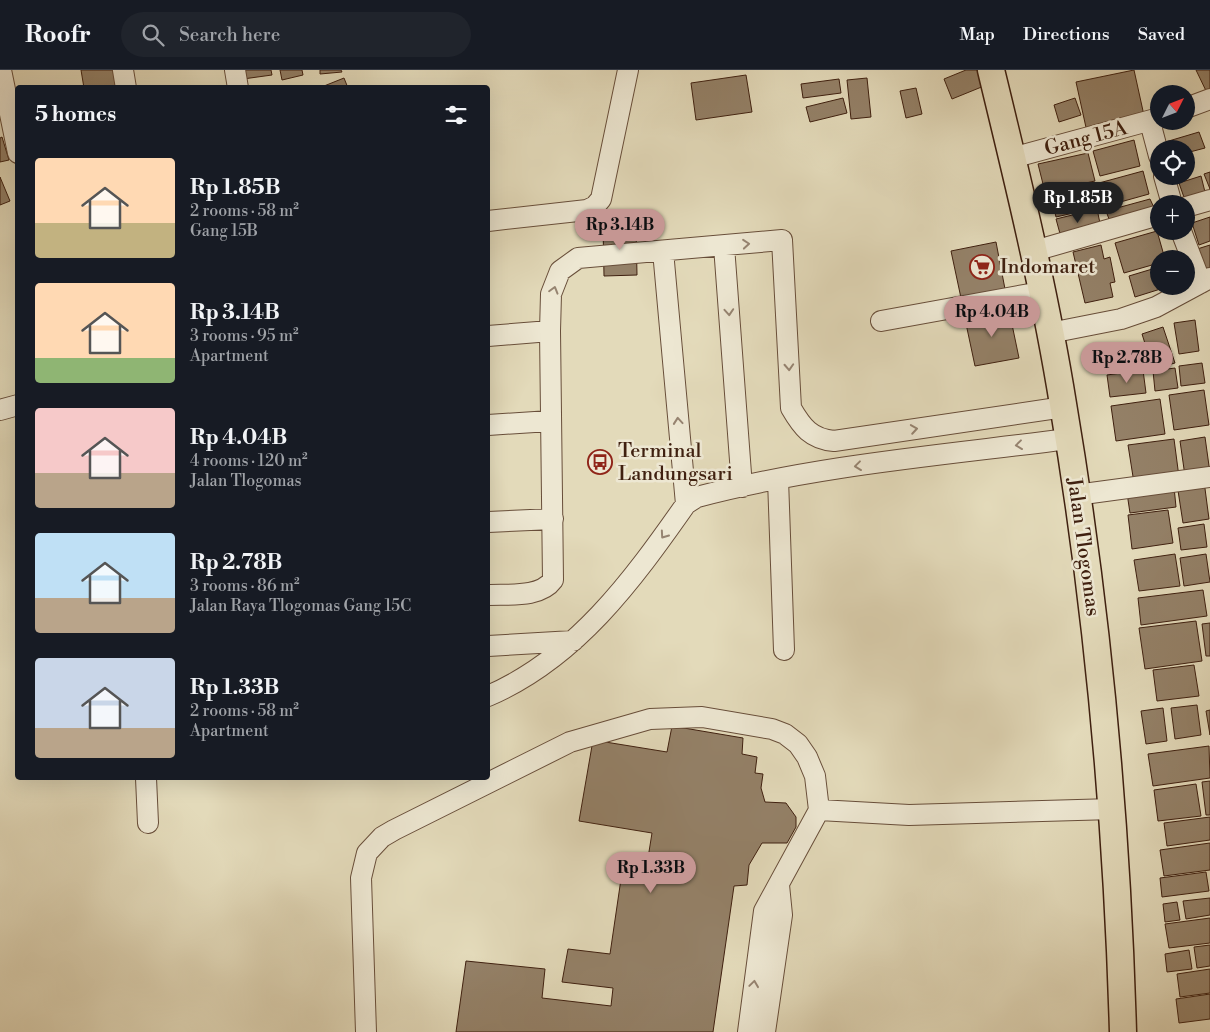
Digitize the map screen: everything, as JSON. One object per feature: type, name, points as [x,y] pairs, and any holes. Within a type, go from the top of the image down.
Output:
[{"type":"main road","name":"Jalan Tlogomas","points":[[991,70],[1034,251],[1064,407],[1094,622],[1113,809],[1123,1032]]},
{"type":"street","points":[[2,70],[15,137]]},
{"type":"street","points":[[123,70],[126,85]]},
{"type":"street","points":[[235,70],[238,85]]},
{"type":"street","points":[[490,221],[587,210],[595,206],[601,198],[628,70]]},
{"type":"street","name":"Gang 15A","points":[[1012,158],[1150,121]]},
{"type":"street","points":[[1195,204],[1210,200]]},
{"type":"street","points":[[1034,251],[1150,218]]},
{"type":"street","points":[[490,595],[538,592],[547,588],[554,580],[550,421],[551,294],[560,271],[578,258],[782,240],[792,408],[804,430],[813,436],[834,441],[1064,407]]},
{"type":"street","points":[[1050,333],[1121,319],[1156,307],[1206,280],[1186,240]]},
{"type":"street","points":[[724,246],[742,487]]},
{"type":"street","points":[[663,251],[686,504]]},
{"type":"street","points":[[881,321],[1041,292]]},
{"type":"street","points":[[490,336],[550,331]]},
{"type":"street","points":[[0,410],[15,406]]},
{"type":"street","points":[[490,425],[550,421]]},
{"type":"street","points":[[490,695],[515,683],[592,625],[640,570],[686,504],[697,497],[844,467],[1068,439]]},
{"type":"street","points":[[1076,494],[1210,477]]},
{"type":"street","points":[[778,479],[784,650]]},
{"type":"street","points":[[490,522],[553,519]]},
{"type":"street","points":[[490,646],[573,641]]},
{"type":"street","points":[[366,1032],[360,878],[366,853],[382,836],[570,742],[650,720],[702,717],[772,729],[786,734],[798,744],[816,776],[819,810],[764,910],[748,1032]]},
{"type":"street","points":[[146,780],[148,823]]},
{"type":"street","points":[[819,810],[909,815],[1113,809]]},
{"type":"street","points":[[765,1032],[782,915],[779,885]]},
{"type":"building","points":[[81,70],[117,70],[120,85],[84,85]]},
{"type":"building","points":[[242,70],[271,70],[272,75],[243,79]]},
{"type":"building","points":[[280,70],[302,70],[303,75],[282,80]]},
{"type":"building","points":[[320,70],[341,70],[342,72],[320,74]]},
{"type":"building","points":[[966,70],[977,70],[984,86],[952,99],[944,79]]},
{"type":"building","points":[[1134,70],[1145,120],[1087,132],[1076,82]]},
{"type":"building","points":[[1196,70],[1210,70],[1209,97]]},
{"type":"building","points":[[746,75],[752,112],[696,120],[691,83]]},
{"type":"building","points":[[344,78],[347,85],[326,85]]},
{"type":"building","points":[[867,78],[871,117],[851,119],[847,80]]},
{"type":"building","points":[[839,79],[841,93],[803,98],[801,84]]},
{"type":"building","points":[[916,88],[922,114],[906,118],[900,91]]},
{"type":"building","points":[[843,98],[847,113],[810,122],[806,107]]},
{"type":"building","points":[[1075,98],[1081,115],[1059,122],[1054,105]]},
{"type":"building","points":[[1199,132],[1205,148],[1195,151],[1195,140],[1172,140]]},
{"type":"building","points":[[2,137],[9,160],[0,162],[0,138]]},
{"type":"building","points":[[1134,140],[1140,166],[1100,176],[1093,151]]},
{"type":"building","points":[[1088,153],[1095,181],[1045,192],[1038,164]]},
{"type":"building","points":[[1143,171],[1149,194],[1106,206],[1099,183]]},
{"type":"building","points":[[1210,172],[1210,189],[1204,174]]},
{"type":"building","points":[[1201,176],[1207,200],[1195,204],[1195,195],[1183,195],[1180,185],[1195,185],[1195,178]]},
{"type":"building","points":[[0,177],[10,201],[0,205]]},
{"type":"building","points":[[1090,186],[1095,208],[1056,217],[1051,195]]},
{"type":"building","points":[[1150,199],[1150,214],[1112,227],[1106,211]]},
{"type":"building","points":[[1097,209],[1101,228],[1062,241],[1056,219]]},
{"type":"building","points":[[1210,217],[1210,241],[1199,245],[1195,232],[1195,222]]},
{"type":"building","points":[[603,225],[636,226],[637,275],[604,276]]},
{"type":"building","points":[[1150,233],[1150,240],[1160,240],[1162,250],[1150,250],[1150,266],[1124,273],[1115,243]]},
{"type":"building","points":[[996,242],[1005,289],[961,298],[951,251]]},
{"type":"building","points":[[1101,245],[1104,259],[1110,257],[1115,282],[1110,283],[1113,297],[1085,303],[1073,252]]},
{"type":"building","points":[[1210,245],[1210,273],[1200,279],[1195,250]]},
{"type":"building","points":[[1150,270],[1150,292],[1135,297],[1129,276]]},
{"type":"building","points":[[1009,310],[1019,358],[975,366],[965,319]]},
{"type":"building","points":[[1195,320],[1199,351],[1179,354],[1174,323]]},
{"type":"building","points":[[1163,327],[1175,363],[1153,369],[1142,334]]},
{"type":"building","points":[[1142,345],[1144,366],[1120,370],[1117,349]]},
{"type":"building","points":[[1202,363],[1205,383],[1181,386],[1179,366]]},
{"type":"building","points":[[1175,368],[1178,388],[1155,391],[1153,371]]},
{"type":"building","points":[[1143,370],[1146,393],[1110,397],[1107,375]]},
{"type":"building","points":[[1204,390],[1209,425],[1174,430],[1169,395]]},
{"type":"building","points":[[1160,399],[1165,434],[1116,441],[1111,406]]},
{"type":"building","points":[[1205,437],[1210,473],[1185,476],[1180,441]]},
{"type":"building","points":[[1174,439],[1179,477],[1134,483],[1128,445]]},
{"type":"building","points":[[1204,481],[1209,519],[1183,523],[1177,484]]},
{"type":"building","points":[[1174,487],[1176,507],[1130,513],[1127,493]]},
{"type":"building","points":[[1168,510],[1173,543],[1132,549],[1128,515]]},
{"type":"building","points":[[1204,524],[1207,547],[1181,550],[1178,528]]},
{"type":"building","points":[[1175,554],[1180,586],[1139,591],[1134,560]]},
{"type":"building","points":[[1206,554],[1210,582],[1184,586],[1180,558]]},
{"type":"building","points":[[1203,590],[1207,616],[1141,625],[1138,598]]},
{"type":"building","points":[[1196,621],[1202,661],[1145,669],[1139,628]]},
{"type":"building","points":[[1210,623],[1210,656],[1206,656],[1202,624]]},
{"type":"building","points":[[1194,665],[1199,696],[1157,701],[1153,670]]},
{"type":"building","points":[[1197,705],[1201,735],[1175,739],[1171,708]]},
{"type":"building","points":[[1163,708],[1167,741],[1146,744],[1141,711]]},
{"type":"building","points":[[1210,710],[1210,735],[1206,711]]},
{"type":"building","points":[[672,726],[743,738],[742,754],[757,757],[755,773],[763,774],[761,788],[765,802],[786,803],[796,817],[796,827],[787,843],[762,843],[749,865],[747,885],[734,886],[713,1032],[456,1032],[466,961],[545,969],[542,998],[611,1006],[613,988],[562,982],[568,949],[610,954],[621,879],[644,883],[652,833],[579,821],[593,740],[667,752]]},
{"type":"building","points":[[1209,746],[1210,778],[1153,786],[1148,754]]},
{"type":"building","points":[[1210,781],[1210,815],[1206,815],[1202,782]]},
{"type":"building","points":[[1196,784],[1201,816],[1158,821],[1154,790]]},
{"type":"building","points":[[1210,817],[1210,840],[1167,846],[1164,823]]},
{"type":"building","points":[[1210,843],[1210,870],[1164,876],[1160,850]]},
{"type":"building","points":[[1206,872],[1209,891],[1162,897],[1160,878]]},
{"type":"building","points":[[1210,898],[1210,915],[1186,919],[1183,901]]},
{"type":"building","points":[[1177,902],[1180,920],[1165,922],[1163,904]]},
{"type":"building","points":[[1210,918],[1210,943],[1169,948],[1165,924]]},
{"type":"building","points":[[1210,945],[1210,966],[1197,968],[1194,947]]},
{"type":"building","points":[[1189,950],[1192,969],[1167,972],[1165,954]]},
{"type":"building","points":[[1210,969],[1210,993],[1180,997],[1177,974]]},
{"type":"building","points":[[1210,994],[1210,1019],[1179,1023],[1176,999]]},
{"type":"place","name":"Indomaret","points":[[982,267]]},
{"type":"place","name":"Terminal Landungsari","points":[[600,462]]}]
